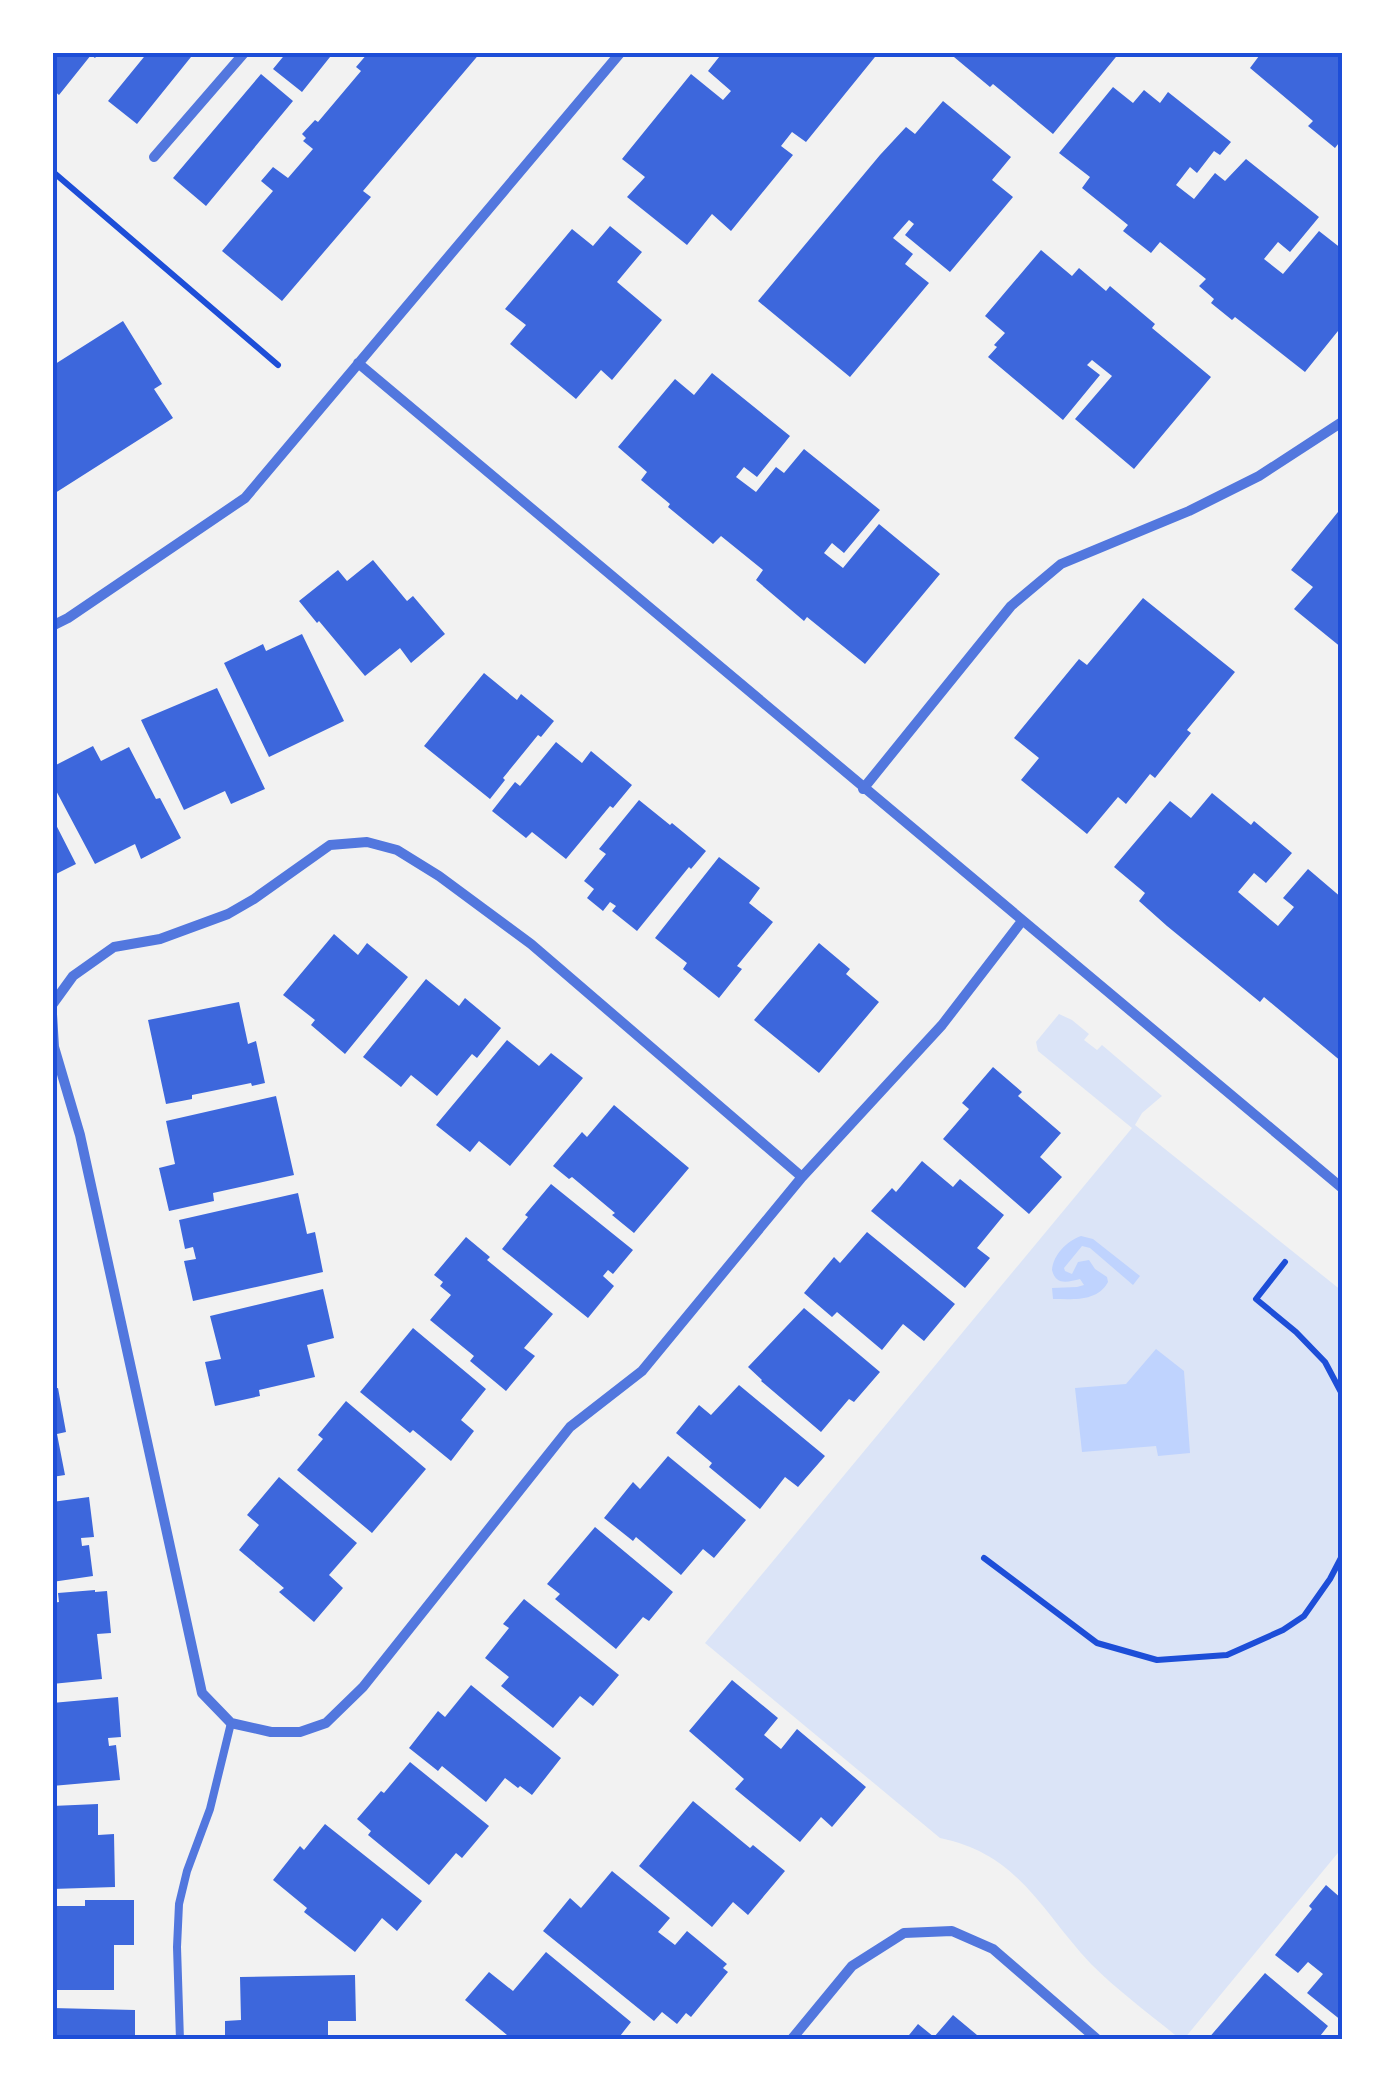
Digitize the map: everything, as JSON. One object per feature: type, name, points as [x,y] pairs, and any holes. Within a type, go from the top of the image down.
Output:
[{"type":"street","points":[[154,157],[245,52]]},
{"type":"street","points":[[52,626],[245,498],[621,52]]},
{"type":"street","points":[[358,363],[1342,1188]]},
{"type":"street","points":[[863,789],[1012,606],[1061,564],[1189,512],[1259,476],[1342,422]]},
{"type":"street","points":[[52,1004],[73,976],[114,947],[160,938],[228,914],[330,845],[368,842],[397,850],[439,876],[531,944],[802,1176]]},
{"type":"street","points":[[52,1014],[54,1047],[80,1135],[202,1693],[232,1724],[271,1732],[300,1732],[326,1723],[363,1687],[570,1426],[642,1371],[802,1176],[942,1025],[1022,921]]},
{"type":"street","points":[[791,2040],[852,1966],[904,1933],[952,1932],[993,1949],[1098,2040]]},
{"type":"lane","points":[[180,2040],[180,1904],[232,1724]]},
{"type":"path","points":[[52,171],[278,365]]},
{"type":"path","points":[[1286,1262],[1256,1300],[1325,1362],[1342,1394]]},
{"type":"path","points":[[984,1558],[1097,1643],[1157,1660],[1226,1655],[1283,1630],[1304,1616],[1342,1556]]},
{"type":"shaded area","points":[[1059,1014],[1089,1034],[1084,1040],[1097,1050],[1102,1045],[1162,1096],[1142,1113],[1135,1125],[1342,1291],[1342,1848],[1184,2039],[1091,1964],[1009,1871],[967,1846],[940,1838],[705,1643],[1132,1128],[1038,1051],[1036,1042]]},
{"type":"water","points":[[1081,1236],[1093,1239],[1140,1276],[1133,1285],[1090,1248],[1082,1246],[1065,1271],[1072,1274],[1078,1262],[1089,1260],[1108,1282],[1091,1296],[1053,1299],[1052,1288],[1084,1285],[1080,1279],[1059,1281],[1052,1270],[1062,1249]]},
{"type":"water","points":[[1156,1349],[1184,1371],[1190,1453],[1158,1456],[1156,1446],[1082,1452],[1075,1388],[1126,1384]]},
{"type":"building","points":[[52,52],[100,52],[95,58],[91,55],[59,95],[52,89]]},
{"type":"building","points":[[148,52],[195,52],[137,124],[108,101]]},
{"type":"building","points":[[287,52],[334,52],[302,92],[273,69]]},
{"type":"building","points":[[377,52],[481,52],[363,191],[371,197],[282,301],[222,251],[273,191],[261,181],[273,167],[288,178],[313,149],[303,141],[306,138],[302,134],[315,120],[318,122],[361,71],[356,67],[368,53],[372,57]]},
{"type":"building","points":[[723,52],[879,52],[806,142],[792,132],[781,146],[793,155],[731,231],[712,214],[687,245],[627,197],[645,177],[622,159],[691,74],[723,100],[731,91],[708,71]]},
{"type":"building","points":[[948,52],[1120,52],[1053,134]]},
{"type":"building","points":[[1262,52],[1342,52],[1342,139],[1335,148],[1308,126],[1313,121],[1250,68]]},
{"type":"building","points":[[261,74],[293,101],[206,206],[173,178]]},
{"type":"building","points":[[1113,87],[1133,103],[1144,90],[1160,103],[1168,92],[1231,142],[1220,155],[1214,151],[1197,173],[1190,167],[1176,185],[1194,199],[1215,173],[1225,181],[1246,159],[1319,217],[1290,252],[1278,242],[1264,259],[1283,274],[1319,231],[1342,249],[1342,326],[1305,372],[1211,303],[1214,299],[1199,286],[1206,279],[1160,242],[1151,253],[1123,231],[1128,225],[1082,188],[1090,177],[1059,153]]},
{"type":"building","points":[[943,101],[1011,157],[992,180],[1013,197],[950,272],[905,235],[914,224],[909,220],[893,238],[913,254],[905,264],[929,283],[850,377],[758,301],[880,155],[906,127],[915,134]]},
{"type":"building","points":[[610,226],[642,252],[617,282],[662,320],[612,380],[601,370],[576,399],[510,344],[526,325],[505,309],[572,229],[593,246]]},
{"type":"building","points":[[1041,250],[1072,276],[1079,268],[1106,291],[1110,286],[1155,324],[1152,328],[1211,377],[1134,469],[1075,419],[1112,376],[1092,360],[1087,365],[1100,375],[1063,420],[988,357],[1005,333],[985,316]]},
{"type":"building","points":[[123,321],[162,384],[154,389],[173,418],[52,495],[52,366]]},
{"type":"building","points":[[712,373],[790,436],[757,477],[744,467],[736,477],[756,492],[776,467],[784,473],[804,449],[880,510],[844,553],[832,543],[824,553],[843,568],[879,524],[940,574],[865,664],[807,617],[804,621],[756,580],[763,570],[721,536],[713,544],[668,507],[670,504],[641,480],[647,472],[618,447],[675,379],[694,395]]},
{"type":"building","points":[[1342,507],[1342,648],[1294,609],[1313,587],[1291,570]]},
{"type":"building","points":[[373,560],[407,601],[413,596],[445,634],[411,663],[400,648],[365,676],[299,601],[338,570],[347,581]]},
{"type":"building","points":[[1143,598],[1235,672],[1187,730],[1191,733],[1155,778],[1150,774],[1126,804],[1118,797],[1087,834],[1021,780],[1039,758],[1014,738],[1079,659],[1087,665]]},
{"type":"building","points":[[302,634],[344,721],[269,757],[224,663],[263,644],[266,651]]},
{"type":"building","points":[[484,673],[517,700],[521,694],[554,721],[541,737],[538,735],[490,799],[424,746]]},
{"type":"building","points":[[217,688],[265,789],[231,804],[225,791],[184,810],[141,720]]},
{"type":"building","points":[[556,742],[582,763],[591,751],[632,785],[566,859],[532,832],[526,838],[492,811],[515,782],[520,786]]},
{"type":"building","points":[[93,746],[101,761],[129,747],[181,838],[141,859],[135,844],[95,864],[52,783],[52,767]]},
{"type":"building","points":[[1212,793],[1292,853],[1266,883],[1254,873],[1238,892],[1278,926],[1294,907],[1283,898],[1308,869],[1342,898],[1342,1062],[1264,997],[1260,1002],[1167,926],[1139,901],[1145,893],[1114,867],[1170,801],[1191,818]]},
{"type":"building","points":[[639,800],[706,851],[637,931],[612,911],[616,906],[610,902],[603,911],[587,898],[594,889],[584,881],[606,854],[599,849]]},
{"type":"building","points":[[52,817],[76,864],[52,876]]},
{"type":"building","points":[[719,857],[760,888],[749,903],[773,922],[737,966],[742,969],[719,998],[683,969],[687,963],[655,938]]},
{"type":"building","points":[[334,934],[358,955],[367,943],[408,977],[345,1054],[311,1025],[315,1020],[283,995]]},
{"type":"building","points":[[819,943],[850,969],[846,974],[879,1002],[819,1073],[754,1020]]},
{"type":"building","points":[[426,979],[459,1006],[465,998],[501,1028],[477,1058],[472,1054],[437,1096],[411,1075],[401,1087],[363,1057]]},
{"type":"building","points":[[239,1002],[248,1044],[256,1041],[265,1083],[192,1095],[192,1099],[166,1104],[148,1020]]},
{"type":"building","points":[[507,1040],[539,1066],[551,1053],[583,1078],[510,1166],[479,1141],[470,1152],[436,1125]]},
{"type":"building","points":[[993,1067],[1022,1092],[1018,1096],[1061,1133],[1040,1157],[1062,1177],[1029,1214],[943,1139],[969,1109],[962,1103]]},
{"type":"building","points":[[276,1096],[294,1175],[213,1193],[214,1201],[169,1211],[159,1168],[175,1164],[166,1121]]},
{"type":"building","points":[[614,1105],[689,1168],[634,1233],[572,1177],[569,1179],[553,1166],[582,1132],[587,1137]]},
{"type":"building","points":[[922,1161],[953,1187],[960,1179],[1004,1215],[977,1248],[990,1258],[965,1288],[871,1211],[892,1188],[896,1192]]},
{"type":"building","points":[[551,1184],[633,1250],[613,1274],[608,1270],[603,1276],[614,1286],[588,1318],[502,1249]]},
{"type":"building","points":[[298,1193],[307,1234],[315,1232],[323,1272],[193,1301],[184,1261],[196,1259],[193,1247],[185,1249],[179,1220]]},
{"type":"building","points":[[867,1232],[955,1304],[924,1341],[903,1324],[882,1350],[837,1312],[832,1317],[804,1293],[834,1257],[840,1263]]},
{"type":"building","points":[[466,1237],[490,1257],[487,1260],[553,1314],[524,1348],[535,1356],[506,1391],[470,1361],[474,1356],[430,1320],[451,1295],[434,1275]]},
{"type":"building","points":[[323,1289],[334,1338],[307,1345],[315,1377],[259,1390],[260,1396],[215,1406],[205,1362],[221,1359],[210,1316]]},
{"type":"building","points":[[804,1308],[880,1372],[854,1402],[849,1399],[821,1432],[748,1367]]},
{"type":"building","points":[[413,1328],[486,1389],[461,1420],[474,1431],[451,1461],[360,1392]]},
{"type":"building","points":[[739,1385],[825,1456],[798,1487],[785,1477],[760,1509],[709,1467],[712,1463],[676,1433],[699,1405],[711,1415]]},
{"type":"building","points":[[58,1388],[66,1432],[57,1434],[65,1475],[52,1477],[52,1389]]},
{"type":"building","points":[[346,1401],[426,1469],[372,1533],[297,1470],[323,1439],[318,1435]]},
{"type":"building","points":[[668,1456],[746,1520],[714,1558],[703,1549],[681,1575],[636,1537],[633,1541],[604,1518],[633,1482],[640,1489]]},
{"type":"building","points":[[279,1477],[357,1543],[329,1575],[343,1588],[314,1622],[279,1592],[284,1588],[239,1550],[259,1525],[247,1515]]},
{"type":"building","points":[[89,1497],[94,1537],[81,1538],[82,1546],[89,1545],[93,1576],[52,1582],[52,1502]]},
{"type":"building","points":[[595,1527],[673,1592],[649,1621],[643,1617],[616,1649],[555,1599],[560,1594],[547,1584]]},
{"type":"building","points":[[107,1591],[111,1633],[97,1634],[102,1679],[52,1684],[52,1603],[59,1602],[58,1593]]},
{"type":"building","points":[[524,1599],[619,1675],[593,1706],[580,1696],[553,1728],[501,1686],[509,1677],[485,1658],[509,1628],[503,1624]]},
{"type":"building","points":[[732,1680],[778,1718],[764,1735],[781,1749],[797,1729],[866,1787],[832,1827],[821,1817],[800,1842],[735,1789],[744,1779],[689,1731]]},
{"type":"building","points":[[471,1685],[561,1758],[532,1795],[505,1778],[486,1802],[442,1766],[438,1771],[409,1748],[438,1711],[445,1717]]},
{"type":"building","points":[[118,1697],[121,1737],[108,1738],[109,1746],[116,1745],[120,1780],[52,1786],[52,1703]]},
{"type":"building","points":[[410,1762],[489,1826],[462,1858],[456,1853],[429,1885],[368,1835],[371,1831],[357,1819]]},
{"type":"building","points":[[693,1801],[785,1871],[748,1915],[733,1902],[712,1927],[639,1866]]},
{"type":"building","points":[[98,1804],[98,1835],[114,1834],[115,1887],[52,1889],[52,1806]]},
{"type":"building","points":[[325,1824],[422,1901],[397,1931],[382,1918],[355,1952],[304,1912],[307,1908],[273,1880],[300,1846],[304,1850]]},
{"type":"building","points":[[612,1871],[670,1918],[658,1932],[675,1945],[687,1931],[727,1964],[723,1968],[728,1972],[691,2017],[686,2013],[677,2024],[662,2012],[654,2021],[543,1931],[570,1898],[581,1908]]},
{"type":"building","points":[[1326,1885],[1342,1899],[1342,2021],[1307,1993],[1323,1974],[1308,1962],[1298,1973],[1275,1955]]},
{"type":"building","points":[[85,1900],[134,1900],[134,1945],[114,1945],[114,1990],[52,1990],[52,1906],[85,1906]]},
{"type":"building","points":[[546,1952],[631,2022],[617,2040],[513,2040],[465,2000],[489,1972],[513,1991]]},
{"type":"building","points":[[1265,1973],[1328,2026],[1317,2040],[1207,2040]]},
{"type":"building","points":[[355,1975],[356,2021],[328,2021],[328,2040],[225,2040],[225,2021],[241,2020],[240,1977]]},
{"type":"building","points":[[52,2008],[135,2010],[135,2039],[52,2040]]},
{"type":"building","points":[[953,2015],[983,2040],[905,2040],[918,2024],[934,2037]]}]
